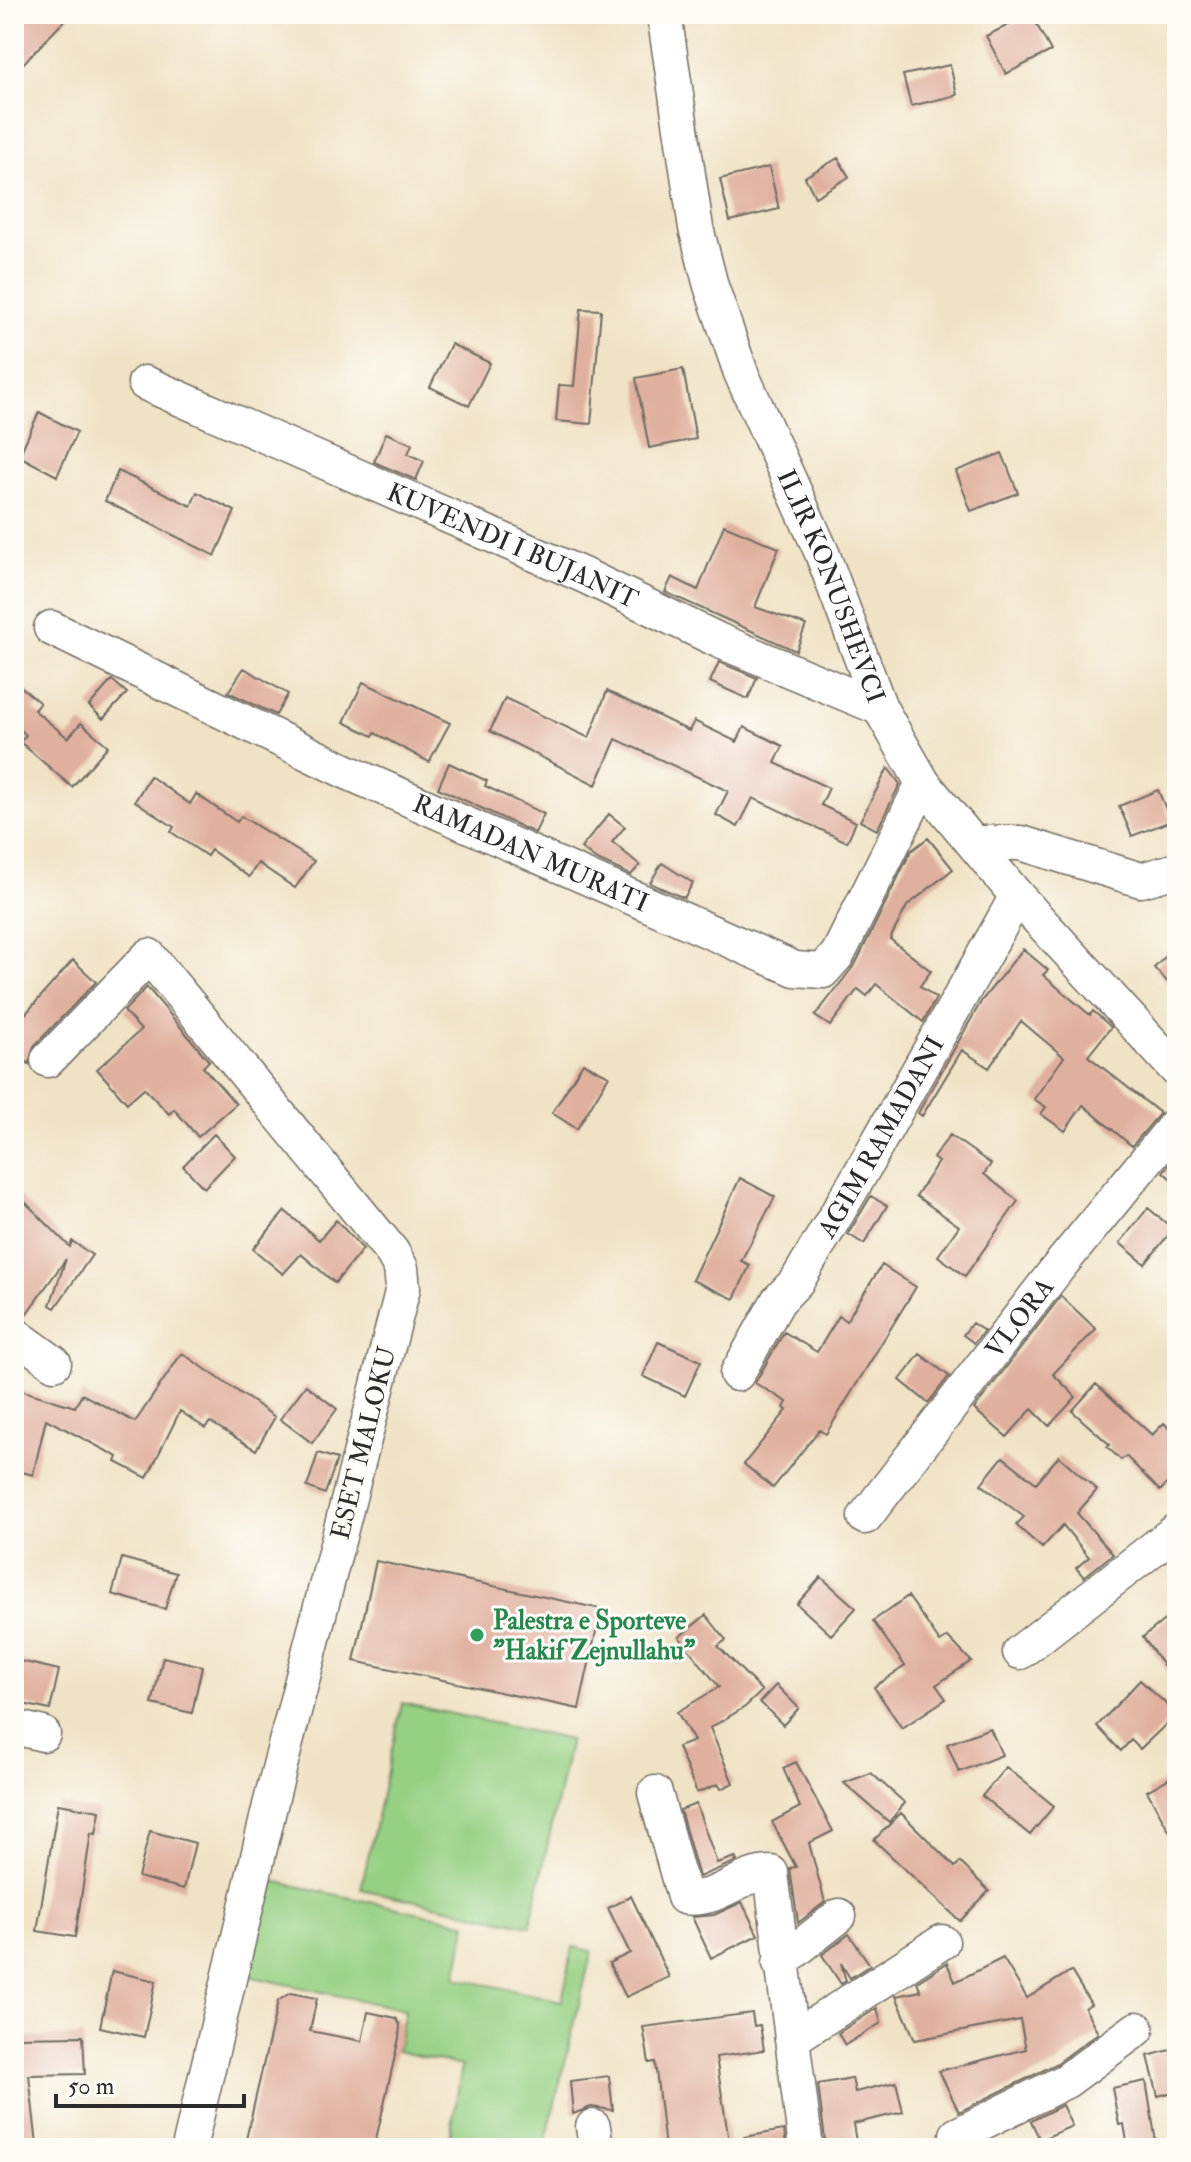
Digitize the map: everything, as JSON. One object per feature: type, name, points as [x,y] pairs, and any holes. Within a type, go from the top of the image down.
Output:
[{"type":"street","name":"ILIR KONUSHEVCI","points":[[664,14],[696,228],[711,286],[741,373],[822,553],[880,708],[923,783],[977,843],[1017,896],[1177,1070]]},
{"type":"street","name":"KUVENDI I BUJANIT","points":[[145,383],[585,576],[720,641],[880,708]]},
{"type":"street","name":"RAMADAN MURATI","points":[[51,628],[345,771],[795,969],[823,971],[838,954],[923,783]]},
{"type":"street","points":[[977,843],[1021,843],[1141,880],[1177,870]]},
{"type":"street","name":"AGIM RAMADANI","points":[[737,1374],[778,1301],[797,1281],[858,1178],[1017,896]]},
{"type":"street","name":"ESET MALOKU","points":[[48,1060],[149,956],[356,1207],[401,1268],[403,1288],[273,1793],[189,2148]]},
{"type":"street","name":"VLORA","points":[[865,1517],[1177,1123]]},
{"type":"street","points":[[14,1334],[54,1363]]},
{"type":"street","points":[[1020,1652],[1177,1530]]},
{"type":"street","points":[[655,1793],[684,1897],[698,1899],[717,1894],[754,1873],[771,1873],[780,1963],[806,2148]]},
{"type":"street","points":[[780,1963],[839,1916]]},
{"type":"street","points":[[792,2039],[942,1942]]},
{"type":"street","points":[[965,2148],[957,2135],[1066,2081],[1137,2029]]},
{"type":"green space","points":[[402,1703],[570,1740],[530,1926],[361,1889]]},
{"type":"green space","points":[[264,1879],[467,1923],[456,1978],[562,2001],[573,1947],[592,1951],[544,2148],[448,2148],[462,2066],[397,2051],[405,2010],[244,1975]]},
{"type":"building","points":[[29,14],[71,14],[14,73],[14,28]]},
{"type":"building","points":[[1031,14],[1051,51],[1006,74],[986,36]]},
{"type":"building","points":[[950,65],[957,95],[911,106],[903,75]]},
{"type":"building","points":[[838,158],[849,177],[815,197],[805,177]]},
{"type":"building","points":[[769,167],[779,209],[730,221],[720,179]]},
{"type":"building","points":[[581,309],[601,310],[591,424],[556,421],[559,385],[574,386]]},
{"type":"building","points":[[451,344],[490,363],[469,406],[430,387]]},
{"type":"building","points":[[683,369],[696,439],[649,448],[636,378]]},
{"type":"building","points":[[39,412],[77,432],[57,476],[19,456]]},
{"type":"building","points":[[386,433],[412,444],[408,454],[424,461],[416,480],[374,462]]},
{"type":"building","points":[[1002,453],[1018,493],[971,511],[956,471]]},
{"type":"building","points":[[118,471],[191,506],[197,492],[235,511],[215,556],[105,501]]},
{"type":"building","points":[[724,525],[779,548],[755,607],[806,625],[796,651],[665,592],[672,577],[698,590]]},
{"type":"building","points":[[719,662],[757,678],[748,699],[710,682]]},
{"type":"building","points":[[244,668],[288,694],[276,715],[228,692]]},
{"type":"building","points":[[112,680],[127,693],[103,719],[89,706]]},
{"type":"building","points":[[14,681],[40,703],[34,710],[68,738],[81,723],[108,746],[72,787],[20,742],[26,735],[19,728],[14,734]]},
{"type":"building","points":[[363,682],[450,723],[429,762],[375,733],[373,736],[344,722]]},
{"type":"building","points":[[607,691],[689,731],[694,721],[737,742],[744,727],[783,746],[775,763],[829,788],[821,805],[856,822],[847,842],[753,798],[738,827],[716,815],[728,791],[616,739],[596,785],[490,731],[505,698],[589,738]]},
{"type":"building","points":[[449,763],[487,781],[485,786],[544,814],[535,833],[438,788]]},
{"type":"building","points":[[888,768],[900,784],[877,830],[860,821]]},
{"type":"building","points":[[150,776],[190,804],[196,794],[237,822],[241,816],[314,861],[295,888],[258,863],[249,877],[211,850],[207,856],[171,832],[174,827],[135,801]]},
{"type":"building","points":[[1158,790],[1171,821],[1132,836],[1119,806]]},
{"type":"building","points":[[609,814],[625,827],[612,842],[640,865],[631,875],[595,859],[581,848]]},
{"type":"building","points":[[928,838],[953,869],[907,906],[890,939],[931,971],[920,986],[936,998],[923,1022],[876,984],[867,996],[858,989],[830,1026],[815,1016],[856,963],[911,851]]},
{"type":"building","points":[[662,863],[693,883],[684,898],[650,883]]},
{"type":"building","points":[[1177,945],[1177,992],[1154,968]]},
{"type":"building","points":[[1023,949],[1048,970],[1043,975],[1090,1015],[1093,1011],[1111,1027],[1088,1056],[1160,1113],[1132,1146],[1083,1105],[1065,1131],[1041,1114],[1046,1107],[1034,1099],[1064,1057],[1021,1021],[989,1068],[962,1050],[922,1116],[918,1113],[982,1000]]},
{"type":"building","points":[[73,960],[96,982],[34,1046],[29,1064],[14,1050],[14,1027]]},
{"type":"building","points":[[147,987],[209,1061],[203,1067],[236,1104],[198,1137],[174,1109],[169,1114],[144,1088],[127,1103],[97,1069],[141,1030],[124,1011]]},
{"type":"building","points":[[583,1063],[609,1076],[577,1129],[552,1113]]},
{"type":"building","points":[[214,1134],[235,1156],[204,1188],[183,1166]]},
{"type":"building","points":[[950,1135],[991,1164],[984,1174],[1018,1201],[965,1276],[938,1256],[959,1226],[916,1196],[938,1162],[933,1158]]},
{"type":"building","points":[[1177,1154],[1177,1184],[1163,1172]]},
{"type":"building","points":[[740,1178],[775,1197],[741,1261],[750,1265],[734,1299],[692,1280]]},
{"type":"building","points":[[14,1191],[70,1247],[72,1241],[92,1255],[55,1308],[50,1305],[66,1259],[24,1317],[14,1314]]},
{"type":"building","points":[[871,1196],[887,1206],[864,1244],[848,1234]]},
{"type":"building","points":[[1148,1208],[1173,1229],[1145,1264],[1120,1243]]},
{"type":"building","points":[[285,1211],[319,1240],[336,1220],[363,1249],[335,1283],[301,1254],[283,1274],[253,1249]]},
{"type":"building","points":[[882,1265],[916,1287],[826,1434],[819,1430],[773,1488],[744,1464],[787,1410],[784,1408],[787,1402],[755,1383],[784,1332],[817,1352],[839,1316],[846,1321]]},
{"type":"building","points":[[1061,1296],[1096,1329],[1053,1374],[1076,1397],[1049,1426],[1032,1409],[1007,1437],[974,1409]]},
{"type":"building","points":[[972,1323],[984,1331],[974,1343],[963,1335]]},
{"type":"building","points":[[658,1342],[701,1361],[685,1396],[643,1376]]},
{"type":"building","points":[[182,1353],[275,1417],[256,1450],[210,1422],[205,1428],[180,1411],[147,1478],[116,1462],[118,1457],[46,1419],[33,1475],[14,1470],[14,1388],[75,1407],[82,1394],[135,1422]]},
{"type":"building","points":[[920,1354],[949,1376],[928,1403],[900,1380]]},
{"type":"building","points":[[1096,1384],[1152,1435],[1164,1423],[1177,1437],[1177,1473],[1160,1491],[1126,1456],[1121,1460],[1107,1447],[1110,1445],[1072,1411]]},
{"type":"building","points":[[306,1385],[337,1409],[312,1443],[280,1419]]},
{"type":"building","points":[[318,1453],[337,1459],[325,1494],[307,1487]]},
{"type":"building","points":[[1059,1456],[1097,1490],[1077,1513],[1113,1554],[1084,1577],[1076,1568],[1089,1557],[1063,1525],[1042,1548],[1016,1525],[1024,1517],[981,1484],[1003,1457],[1036,1483]]},
{"type":"building","points":[[122,1558],[176,1573],[165,1609],[112,1594]]},
{"type":"building","name":"Palestra e Sporteve \"Hakif Zejnullahu\"","points":[[376,1561],[601,1609],[579,1709],[354,1661]]},
{"type":"building","points":[[821,1577],[856,1608],[831,1635],[797,1604]]},
{"type":"building","points":[[908,1596],[940,1642],[948,1637],[971,1661],[936,1685],[946,1699],[902,1728],[874,1687],[905,1666],[873,1621]]},
{"type":"building","points":[[1177,1610],[1177,1685],[1143,1637]]},
{"type":"building","points":[[706,1615],[726,1640],[718,1646],[762,1691],[745,1707],[710,1728],[733,1783],[721,1789],[718,1784],[697,1793],[678,1747],[694,1741],[677,1712],[719,1687],[679,1637]]},
{"type":"building","points":[[163,1657],[202,1666],[192,1713],[152,1704]]},
{"type":"building","points":[[20,1661],[59,1670],[50,1710],[14,1702]]},
{"type":"building","points":[[1140,1680],[1177,1714],[1140,1749],[1131,1740],[1121,1751],[1097,1726]]},
{"type":"building","points":[[776,1685],[799,1708],[783,1725],[760,1702]]},
{"type":"building","points":[[990,1728],[1002,1755],[959,1772],[947,1744]]},
{"type":"building","points":[[796,1762],[833,1831],[809,1843],[825,1902],[798,1923],[790,1868],[796,1867],[772,1822],[800,1807],[783,1768]]},
{"type":"building","points":[[1006,1767],[1054,1806],[1030,1835],[982,1796]]},
{"type":"building","points":[[871,1773],[905,1803],[889,1822],[844,1783]]},
{"type":"building","points":[[1177,1774],[1177,1845],[1147,1791]]},
{"type":"building","points":[[58,1804],[100,1811],[96,1834],[91,1833],[75,1937],[37,1931]]},
{"type":"building","points":[[696,1804],[717,1863],[735,1857],[737,1861],[699,1877],[680,1810]]},
{"type":"building","points":[[901,1813],[955,1867],[960,1862],[989,1891],[960,1921],[874,1840]]},
{"type":"building","points":[[150,1831],[195,1843],[184,1889],[138,1877]]},
{"type":"building","points":[[631,1896],[669,1977],[626,1997],[609,1963],[630,1953],[608,1908]]},
{"type":"building","points":[[742,1902],[758,1935],[711,1958],[692,1917],[714,1915]]},
{"type":"building","points":[[849,1934],[870,1965],[850,1978],[841,1963],[846,1981],[841,1984],[822,1955]]},
{"type":"building","points":[[1003,1958],[1027,1998],[1071,1971],[1091,2004],[1085,2008],[1098,2033],[1056,2064],[959,2112],[939,2071],[1026,2049],[1020,2020],[915,2040],[896,1996],[921,1991],[917,1982],[947,1963],[955,1982]]},
{"type":"building","points":[[112,1971],[156,1981],[144,2037],[100,2027]]},
{"type":"building","points":[[290,1993],[317,1998],[310,2031],[362,2041],[368,2012],[396,2018],[400,2025],[374,2148],[244,2148],[278,2001]]},
{"type":"building","points":[[877,2008],[881,2023],[845,2045],[838,2033]]},
{"type":"building","points":[[752,2013],[754,2026],[760,2025],[764,2050],[716,2057],[730,2148],[665,2148],[655,2062],[649,2063],[643,2027]]},
{"type":"building","points":[[83,2036],[85,2074],[29,2075],[37,2145],[14,2147],[14,2037]]},
{"type":"building","points":[[1177,2048],[1177,2091],[1158,2096],[1148,2056]]},
{"type":"building","points":[[609,2076],[613,2110],[591,2107],[573,2114],[570,2081]]},
{"type":"building","points":[[852,2078],[855,2092],[896,2082],[903,2112],[853,2124],[857,2148],[826,2148],[818,2084]]},
{"type":"building","points":[[1146,2081],[1157,2148],[1128,2148],[1124,2124],[1119,2125],[1112,2088]]},
{"type":"building","points":[[1062,2105],[1072,2126],[1040,2140],[1031,2121]]},
{"type":"building","points":[[784,2130],[786,2148],[745,2148],[744,2137]]},
{"type":"place","name":"Palestra e Sporteve \"Hakif Zejnullahu\"","points":[[477,1635]]}]
